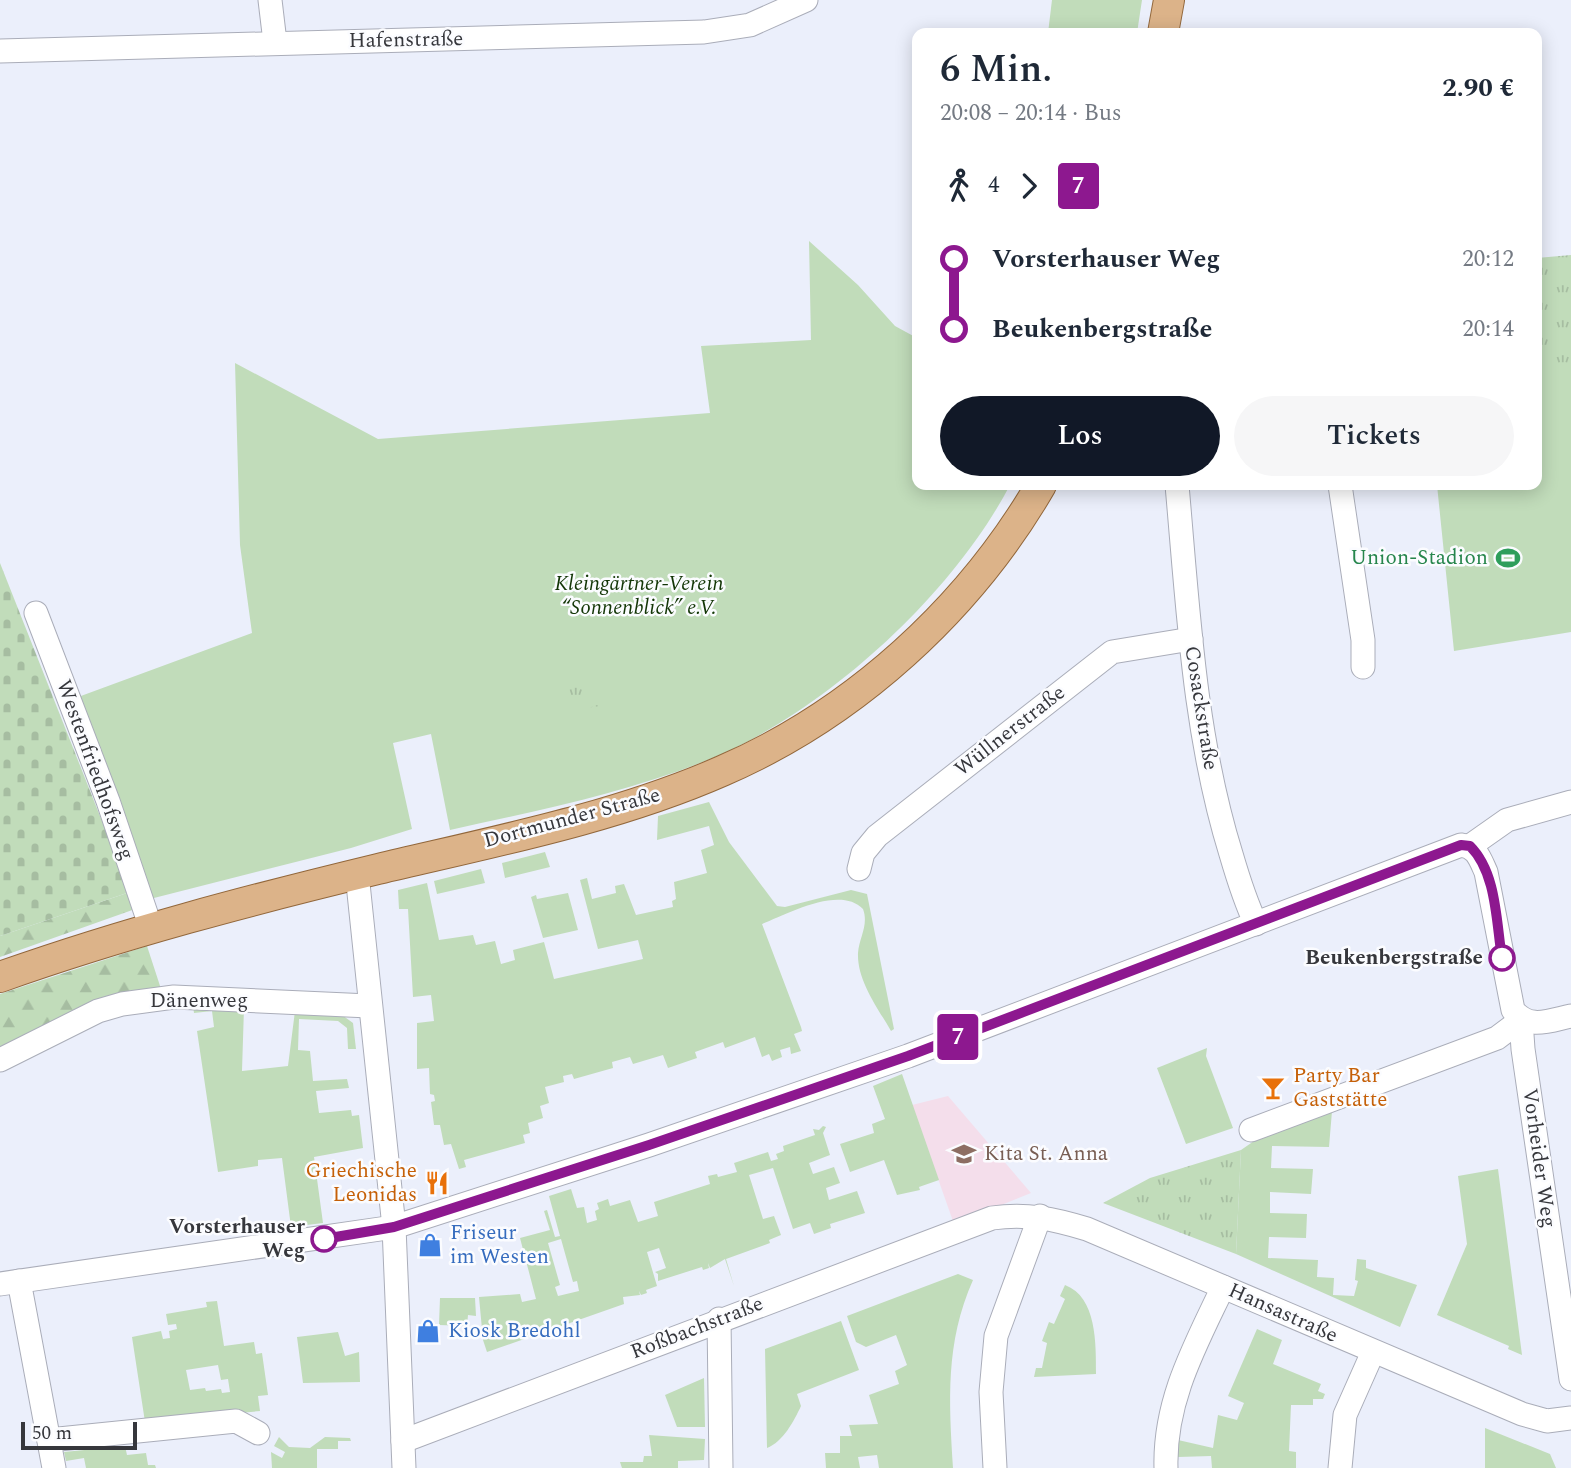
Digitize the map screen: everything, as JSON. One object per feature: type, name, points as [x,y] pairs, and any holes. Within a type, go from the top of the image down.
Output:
[{"type":"main road","points":[[1164,28],[1168,0]]},
{"type":"main road","name":"Dortmunder Straße","points":[[0,977],[151,928],[636,803],[726,770],[796,733],[874,679],[948,610],[980,573],[1038,490]]},
{"type":"street","points":[[270,0],[275,42]]},
{"type":"street","name":"Hafenstraße","points":[[0,51],[732,30],[768,18],[806,0]]},
{"type":"street","name":"Cosackstraße","points":[[1177,490],[1200,715],[1222,826],[1247,906],[1256,924]]},
{"type":"street","points":[[1340,490],[1363,640],[1363,667]]},
{"type":"street","name":"Westenfriedhofsweg","points":[[36,613],[108,801],[151,928]]},
{"type":"street","name":"Wüllnerstraße","points":[[859,869],[863,853],[877,836],[1112,652],[1191,639]]},
{"type":"street","points":[[54,1468],[10,1283],[394,1227],[649,1145],[908,1056],[1461,845],[1470,846],[1507,820],[1571,802]]},
{"type":"street","name":"Vorheider Weg","points":[[1470,846],[1486,872],[1513,1010],[1521,1020],[1523,1049],[1564,1279],[1571,1378]]},
{"type":"street","points":[[357,874],[394,1227],[404,1468]]},
{"type":"street","name":"Dänenweg","points":[[0,1060],[98,1011],[122,1004],[174,997],[369,1006]]},
{"type":"street","points":[[1251,1130],[1497,1038],[1521,1020],[1536,1024],[1571,1016]]},
{"type":"street","points":[[995,1468],[992,1392],[996,1336],[1041,1216]]},
{"type":"street","name":"Hansastraße","points":[[992,1218],[1041,1216],[1087,1229],[1522,1414],[1547,1421],[1571,1418]]},
{"type":"street","name":"Roßbachstraße","points":[[403,1441],[719,1319],[992,1218]]},
{"type":"street","points":[[1166,1468],[1165,1438],[1174,1396],[1223,1287]]},
{"type":"street","points":[[719,1319],[721,1468]]},
{"type":"street","points":[[1340,1468],[1345,1415],[1373,1352]]},
{"type":"street","points":[[49,1440],[236,1421],[258,1433]]},
{"type":"shaded area","name":"Kita St. Anna","points":[[948,1096],[1031,1193],[954,1224],[912,1105]]},
{"type":"green space","points":[[1052,0],[1142,0],[1138,28],[1049,28]]},
{"type":"green space","name":"Kleingärtner-Verein “Sonnenblick” e.V.","points":[[809,241],[858,285],[895,326],[912,335],[912,490],[1007,490],[985,527],[919,609],[838,683],[794,714],[749,740],[674,773],[546,809],[450,830],[431,734],[393,743],[412,829],[351,848],[150,899],[70,700],[252,633],[240,545],[235,363],[378,439],[710,413],[701,346],[811,340]]},
{"type":"green space","points":[[1571,255],[1571,366],[1542,369],[1542,258]]},
{"type":"green space","name":"Union-Stadion","points":[[1571,335],[1571,632],[1454,651],[1438,490],[1542,490],[1542,344]]},
{"type":"green space","points":[[0,563],[130,892],[0,936]]},
{"type":"green space","points":[[606,684],[608,705],[577,709],[571,705],[569,688]]},
{"type":"green space","points":[[709,802],[729,842],[777,906],[785,907],[851,890],[867,894],[894,1029],[891,1031],[880,1013],[861,974],[858,953],[864,926],[863,909],[853,902],[841,900],[813,904],[762,924],[801,1027],[802,1031],[794,1034],[801,1051],[791,1054],[790,1047],[780,1050],[782,1057],[772,1061],[769,1054],[762,1057],[755,1037],[725,1048],[723,1042],[695,1052],[697,1058],[668,1068],[663,1055],[633,1064],[630,1057],[612,1062],[613,1068],[574,1079],[572,1074],[563,1076],[564,1082],[545,1087],[549,1103],[540,1106],[543,1118],[528,1123],[530,1133],[523,1135],[525,1143],[464,1160],[466,1167],[459,1169],[451,1144],[444,1145],[440,1125],[434,1125],[431,1102],[435,1101],[434,1095],[430,1094],[429,1068],[417,1069],[417,1023],[434,1021],[431,995],[413,997],[408,909],[399,909],[398,890],[427,883],[439,940],[473,935],[476,945],[495,941],[501,964],[515,960],[513,950],[544,942],[554,979],[643,959],[638,940],[598,949],[580,880],[587,878],[592,899],[616,893],[615,886],[624,884],[636,915],[673,907],[672,901],[676,899],[674,882],[707,873],[701,850],[714,845],[709,826],[657,840],[658,816]]},
{"type":"green space","points":[[545,852],[550,867],[505,878],[502,863]]},
{"type":"green space","points":[[481,869],[485,883],[437,894],[434,881]]},
{"type":"green space","points":[[133,891],[138,908],[0,957],[0,936]]},
{"type":"green space","points":[[568,893],[578,930],[543,938],[531,897],[536,895],[537,899]]},
{"type":"green space","points":[[147,946],[162,992],[0,1053],[0,994]]},
{"type":"green space","points":[[193,1006],[244,1008],[242,1071],[288,1066],[295,1011],[342,1015],[353,1023],[356,1049],[348,1049],[347,1028],[338,1021],[299,1019],[298,1050],[310,1051],[313,1081],[347,1079],[349,1088],[316,1091],[319,1113],[351,1110],[352,1116],[359,1115],[363,1148],[314,1157],[323,1223],[291,1227],[282,1158],[258,1160],[258,1166],[218,1172],[197,1031],[214,1027],[212,1011],[194,1013]]},
{"type":"green space","points":[[1207,1048],[1206,1056],[1233,1128],[1186,1144],[1157,1068]]},
{"type":"green space","points":[[902,1074],[939,1180],[919,1187],[920,1190],[897,1195],[884,1160],[850,1172],[840,1144],[874,1133],[872,1124],[885,1119],[873,1086]]},
{"type":"green space","points":[[1332,1111],[1329,1147],[1272,1146],[1271,1168],[1313,1169],[1311,1194],[1270,1192],[1270,1213],[1307,1214],[1306,1238],[1269,1237],[1268,1258],[1318,1260],[1317,1277],[1334,1278],[1333,1295],[1354,1296],[1358,1281],[1355,1280],[1357,1259],[1366,1260],[1366,1268],[1417,1285],[1400,1327],[1236,1254],[1241,1150],[1270,1130]]},
{"type":"green space","points":[[823,1126],[826,1127],[823,1133],[830,1155],[809,1163],[813,1174],[834,1167],[840,1183],[826,1188],[829,1200],[857,1191],[865,1213],[830,1224],[831,1228],[814,1234],[810,1223],[793,1229],[773,1168],[749,1175],[763,1219],[774,1216],[781,1235],[769,1240],[770,1243],[726,1259],[734,1286],[725,1259],[710,1268],[708,1263],[709,1268],[703,1270],[702,1267],[658,1281],[658,1274],[655,1272],[666,1268],[659,1248],[647,1252],[657,1286],[646,1290],[647,1293],[641,1295],[639,1291],[640,1295],[623,1297],[624,1304],[487,1352],[483,1340],[479,1297],[520,1294],[522,1302],[536,1299],[520,1238],[550,1230],[544,1211],[547,1210],[555,1237],[560,1236],[549,1196],[571,1189],[577,1208],[584,1207],[587,1223],[597,1220],[597,1203],[608,1199],[610,1206],[630,1200],[638,1222],[658,1216],[654,1202],[710,1184],[708,1176],[717,1174],[718,1177],[737,1172],[734,1163],[768,1152],[771,1161],[778,1159],[776,1154],[784,1151],[783,1146],[815,1135],[813,1129],[819,1130]],"holes":[[[561,1239],[573,1282],[577,1281],[579,1291],[558,1296],[555,1287],[560,1285],[548,1243]]]},
{"type":"green space","points":[[1241,1150],[1236,1254],[1103,1203],[1150,1178]]},
{"type":"green space","points":[[1498,1169],[1522,1355],[1508,1349],[1509,1346],[1437,1315],[1467,1244],[1458,1176]]},
{"type":"green space","points":[[958,1274],[973,1280],[964,1303],[953,1350],[950,1419],[953,1468],[879,1468],[877,1455],[858,1457],[860,1468],[826,1468],[825,1453],[840,1453],[840,1436],[852,1436],[849,1425],[878,1424],[869,1395],[899,1384],[895,1371],[907,1365],[896,1335],[866,1347],[856,1342],[847,1316]]},
{"type":"green space","points":[[1065,1285],[1076,1291],[1089,1311],[1095,1336],[1096,1374],[1034,1377],[1036,1368],[1042,1368],[1047,1343],[1042,1341],[1049,1322],[1054,1324],[1065,1299],[1060,1296]]},
{"type":"green space","points":[[440,1298],[475,1298],[476,1316],[468,1315],[467,1326],[439,1325]]},
{"type":"green space","points":[[217,1301],[224,1346],[254,1342],[256,1354],[262,1353],[268,1395],[258,1396],[260,1411],[145,1422],[132,1337],[161,1331],[163,1339],[170,1338],[169,1331],[177,1329],[176,1324],[168,1325],[166,1314],[207,1307],[206,1302]],"holes":[[[218,1365],[221,1380],[228,1379],[230,1392],[222,1393],[221,1389],[206,1391],[205,1388],[190,1390],[186,1370]]]},
{"type":"green space","points":[[841,1321],[859,1370],[797,1394],[801,1406],[795,1418],[783,1436],[767,1448],[765,1349]]},
{"type":"green space","points":[[1257,1329],[1282,1340],[1273,1364],[1321,1384],[1318,1391],[1325,1394],[1323,1399],[1313,1399],[1313,1405],[1291,1405],[1289,1451],[1296,1452],[1296,1468],[1212,1468],[1211,1456],[1178,1457],[1178,1440],[1213,1448],[1218,1415],[1237,1420],[1244,1403],[1228,1396]]},
{"type":"green space","points":[[338,1332],[345,1356],[359,1352],[360,1382],[303,1383],[297,1337]]},
{"type":"green space","points":[[704,1378],[705,1427],[677,1427],[665,1395]]},
{"type":"green space","points":[[1485,1428],[1550,1454],[1556,1468],[1485,1468]]},
{"type":"green space","points":[[649,1435],[705,1439],[704,1460],[678,1461],[678,1468],[622,1468],[620,1462],[643,1462],[644,1456],[652,1456]]},
{"type":"green space","points":[[279,1437],[289,1447],[310,1448],[325,1437],[350,1438],[351,1441],[338,1441],[338,1449],[317,1449],[317,1468],[272,1468],[271,1452],[282,1458],[285,1452],[274,1446]]},
{"type":"green space","points":[[125,1446],[127,1455],[146,1453],[148,1465],[155,1465],[156,1468],[86,1468],[84,1458],[66,1461],[64,1452]]},
{"type":"bus line","name":"7","points":[[324,1239],[394,1227],[649,1145],[908,1056],[1461,845],[1470,846],[1476,852],[1486,872],[1502,958]]},
{"type":"place","name":"Union-Stadion","points":[[1508,558]]},
{"type":"place","name":"Beukenbergstraße","points":[[1502,958]]},
{"type":"place","name":"Party Bar Gaststätte","points":[[1273,1088]]},
{"type":"place","name":"Kita St. Anna","points":[[964,1154]]},
{"type":"place","name":"Griechische Leonidas","points":[[437,1183]]},
{"type":"place","name":"Vorsterhauser Weg","points":[[324,1239]]},
{"type":"place","name":"Friseur im Westen","points":[[430,1245]]},
{"type":"place","name":"Kiosk Bredohl","points":[[428,1331]]}]
